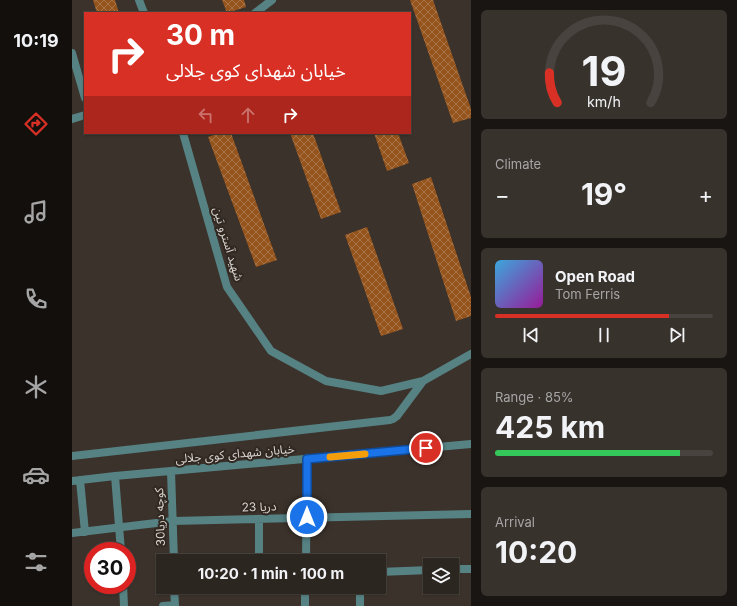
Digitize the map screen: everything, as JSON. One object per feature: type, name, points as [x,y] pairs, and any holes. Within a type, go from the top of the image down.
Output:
[{"type":"street","points":[[139,0],[144,12]]},
{"type":"street","points":[[256,12],[272,0]]},
{"type":"street","points":[[72,53],[84,95]]},
{"type":"street","points":[[72,119],[84,115]]},
{"type":"street","name":"شهید آسترو تین","points":[[183,134],[227,287],[271,351],[326,381],[381,391],[423,381],[471,354]]},
{"type":"street","points":[[72,456],[390,420],[397,416],[423,381]]},
{"type":"street","name":"خیابان شهدای کوی جلالی","points":[[76,480],[471,444]]},
{"type":"street","points":[[306,554],[307,459]]},
{"type":"street","name":"کوچه دریا30","points":[[171,471],[174,554]]},
{"type":"street","points":[[115,476],[120,542]]},
{"type":"street","points":[[76,480],[85,532]]},
{"type":"street","name":"دریا 23","points":[[72,533],[173,521],[471,514]]},
{"type":"street","points":[[259,519],[259,554]]},
{"type":"street","points":[[459,569],[471,569]]},
{"type":"street","points":[[386,572],[423,570]]},
{"type":"street","points":[[123,594],[124,606]]},
{"type":"street","points":[[163,606],[175,605],[174,594]]},
{"type":"street","points":[[305,594],[305,606]]},
{"type":"street","points":[[360,594],[360,606]]},
{"type":"building","points":[[93,0],[115,0],[119,12],[97,12]]},
{"type":"building","points":[[222,0],[244,0],[246,7],[227,12]]},
{"type":"building","points":[[410,0],[433,0],[471,109],[471,118],[453,123]]},
{"type":"building","points":[[216,134],[231,134],[277,260],[256,267],[208,137]]},
{"type":"building","points":[[290,134],[313,134],[341,212],[321,219]]},
{"type":"building","points":[[374,134],[398,134],[409,163],[387,171]]},
{"type":"building","points":[[431,177],[471,297],[471,316],[456,321],[412,184]]},
{"type":"building","points":[[367,227],[403,329],[381,336],[345,235]]},
{"type":"slow traffic","points":[[330,457],[365,454]]},
{"type":"route","points":[[307,517],[307,459],[426,448]]}]
